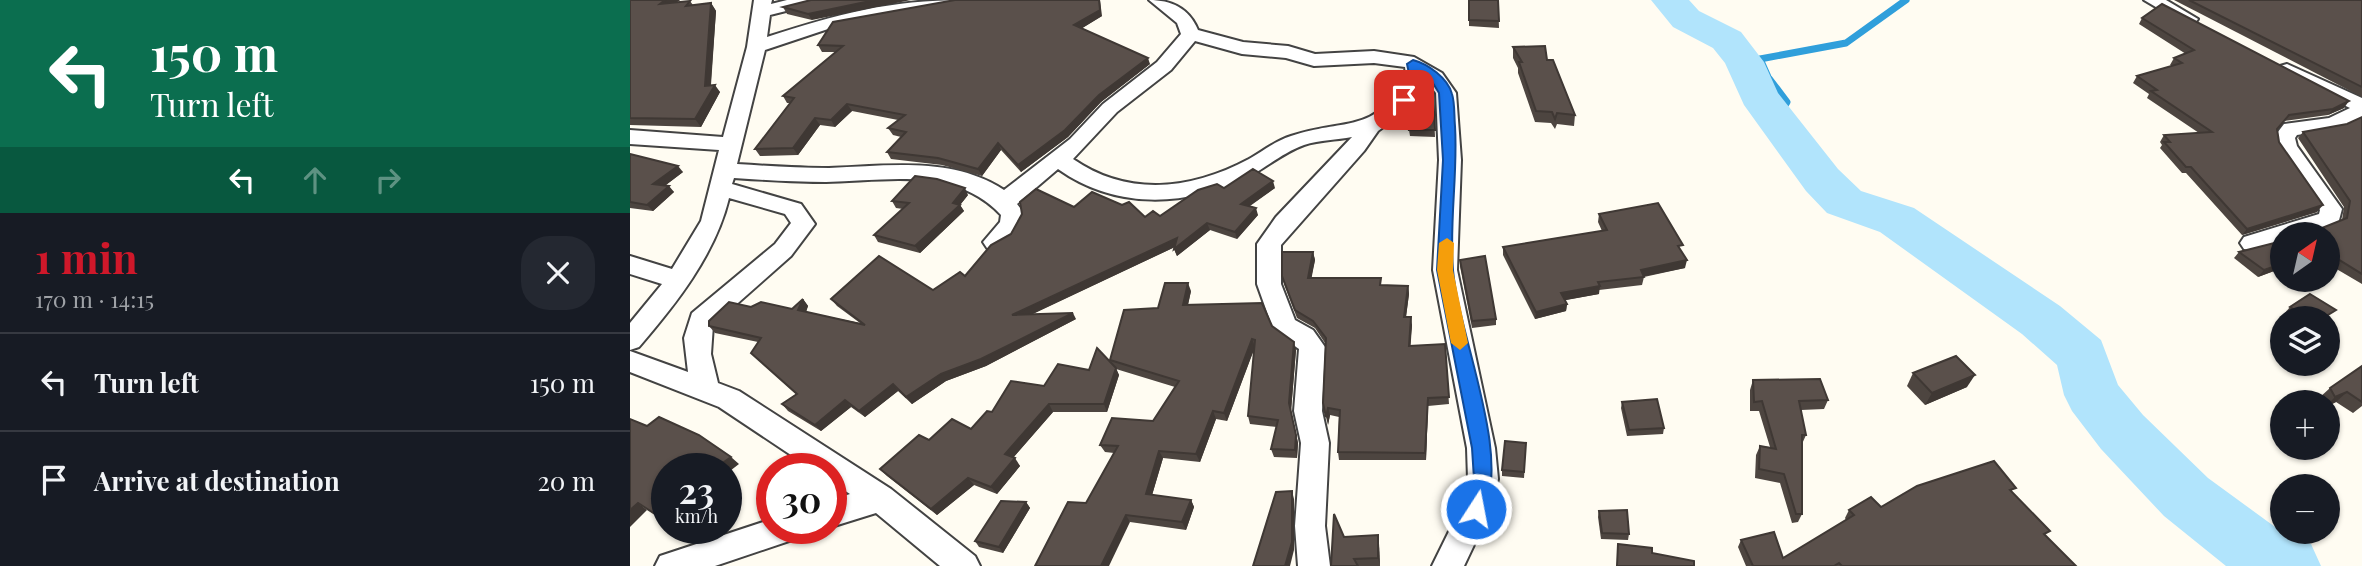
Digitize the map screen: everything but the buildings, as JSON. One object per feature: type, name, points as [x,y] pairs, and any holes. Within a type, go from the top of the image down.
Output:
[{"type":"street","points":[[630,340],[678,280],[712,220],[756,47],[762,6],[808,0]]},
{"type":"street","points":[[756,47],[849,16],[956,0]]},
{"type":"street","points":[[1158,0],[1185,21],[1190,34]]},
{"type":"street","points":[[2153,0],[2200,25]]},
{"type":"street","points":[[1190,34],[1242,48],[1288,52],[1314,60],[1374,57],[1413,64],[1435,77],[1446,93],[1450,160],[1445,270],[1481,448],[1483,479],[1476,509],[1448,566]]},
{"type":"street","points":[[1006,202],[1016,189],[1077,144],[1111,108],[1167,64],[1190,34]]},
{"type":"street","points":[[2267,60],[2362,108]]},
{"type":"street","points":[[1314,566],[1310,526],[1315,443],[1308,411],[1312,347],[1304,337],[1285,326],[1269,284],[1269,244],[1284,223],[1357,146],[1371,126],[1395,109],[1418,83],[1413,64]]},
{"type":"street","points":[[2324,222],[2330,218],[2330,209],[2287,147],[2284,137],[2291,129],[2334,124],[2362,108]]},
{"type":"street","points":[[1057,159],[1078,176],[1113,191],[1180,194],[1255,164],[1287,144],[1336,131],[1371,126]]},
{"type":"street","points":[[630,137],[732,144]]},
{"type":"street","points":[[724,179],[898,170],[939,174],[974,184],[1006,202],[1013,213],[1011,225],[995,242]]},
{"type":"street","points":[[705,388],[696,358],[696,336],[701,320],[783,250],[803,224],[793,209],[724,179]]},
{"type":"street","points":[[2252,243],[2270,238]]},
{"type":"street","points":[[630,265],[678,280]]},
{"type":"street","points":[[630,361],[705,388],[776,428],[880,498],[964,566]]},
{"type":"street","points":[[847,509],[880,498]]},
{"type":"street","points":[[671,566],[756,538]]},
{"type":"waterway","points":[[1669,0],[1686,19],[1727,40],[1744,62],[1759,96],[1822,180],[1844,202],[1897,220],[2041,320],[2082,355],[2092,395],[2122,432],[2186,497],[2248,545],[2288,566]]},
{"type":"waterway","points":[[1776,119],[1787,102],[1768,77],[1760,59],[1846,43],[1906,0]]},
{"type":"slow traffic","points":[[1447,243],[1445,270],[1460,343]]},
{"type":"route","points":[[1404,100],[1418,83],[1413,64],[1435,77],[1446,93],[1450,160],[1445,270],[1481,448],[1483,479],[1476,509]]}]
